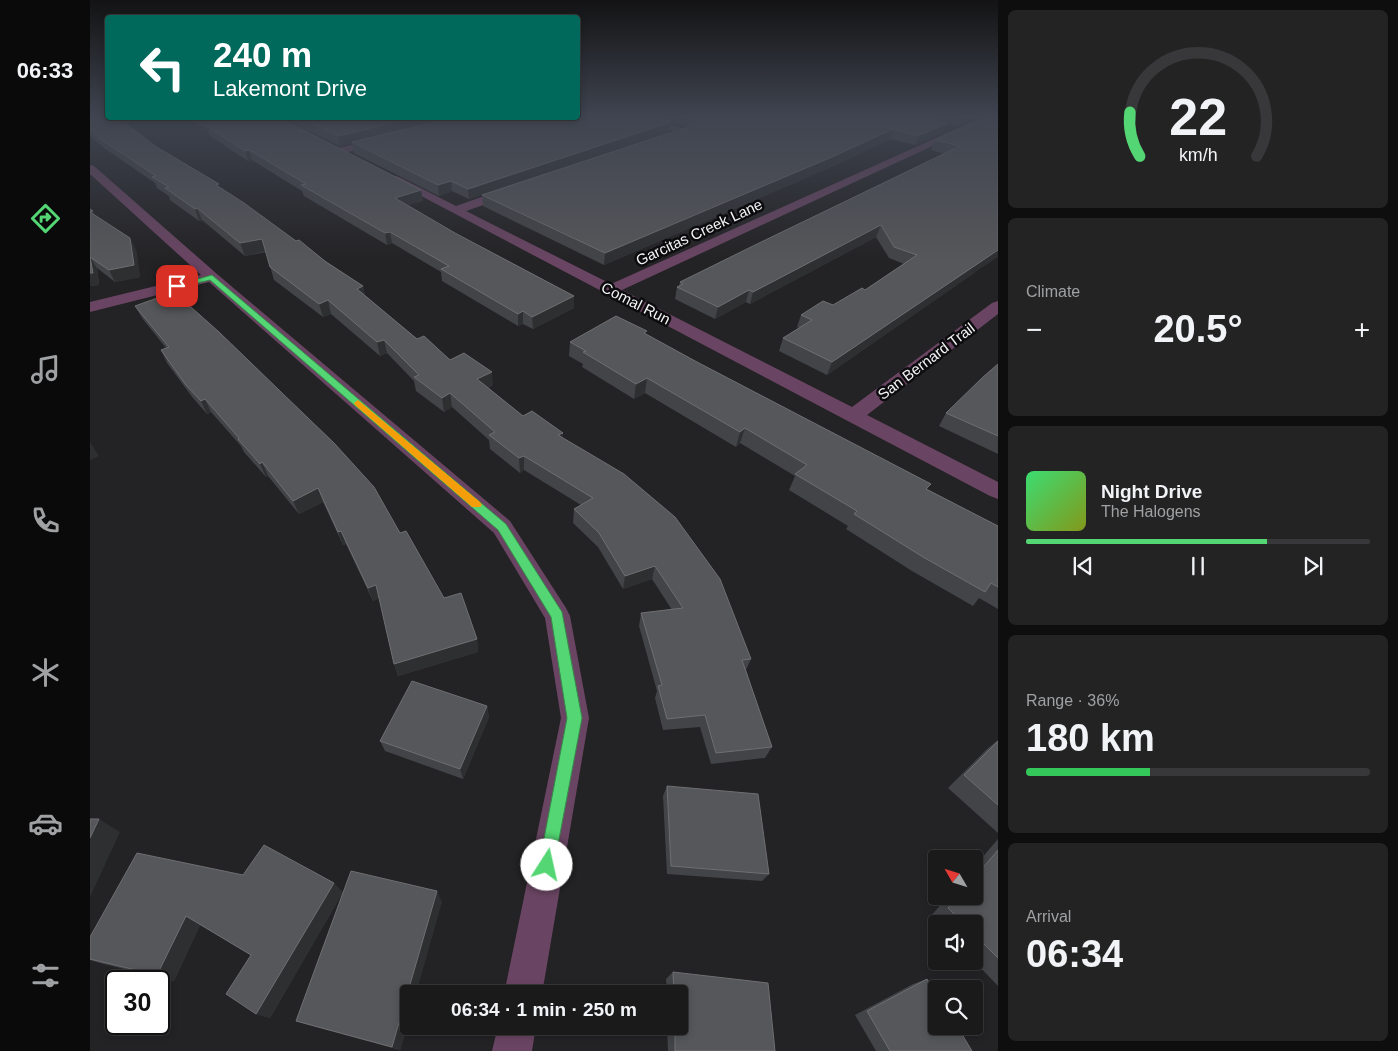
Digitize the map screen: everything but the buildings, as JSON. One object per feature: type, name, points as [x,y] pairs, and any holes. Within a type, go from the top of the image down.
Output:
[{"type":"street","name":"Garcitas Creek Lane","points":[[612,290],[885,165]]},
{"type":"street","points":[[90,168],[212,277],[502,527],[557,616],[574,718],[525,985]]},
{"type":"street","name":"Comal Run","points":[[384,174],[612,290],[998,491]]},
{"type":"street","points":[[455,210],[519,188]]},
{"type":"street","points":[[90,307],[212,277]]},
{"type":"street","name":"San Bernard Trail","points":[[853,416],[998,306]]},
{"type":"street","points":[[512,1051],[515,1035]]},
{"type":"slow traffic","points":[[358,403],[476,505]]},
{"type":"route","points":[[177,286],[212,277],[502,527],[557,616],[574,718],[547,865]]}]
